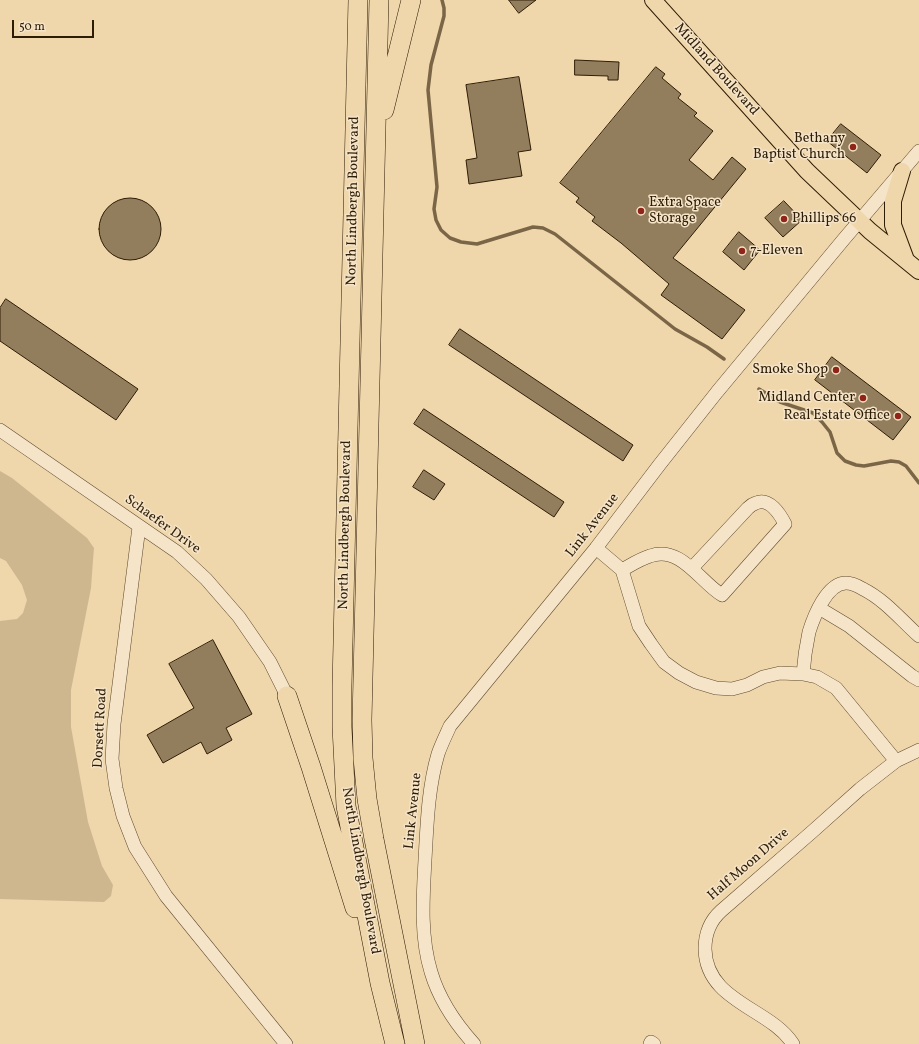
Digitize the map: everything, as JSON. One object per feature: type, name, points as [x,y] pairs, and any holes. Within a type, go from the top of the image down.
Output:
[{"type":"highway","points":[[348,0],[357,36]]},
{"type":"highway","name":"North Lindbergh Boulevard","points":[[358,0],[342,727],[346,806],[380,983],[395,1044]]},
{"type":"highway","name":"North Lindbergh Boulevard","points":[[379,0],[362,720],[363,758],[367,798],[374,838],[415,1044]]},
{"type":"highway","points":[[376,139],[412,0]]},
{"type":"highway","points":[[287,696],[380,983]]},
{"type":"main road","name":"Midland Boulevard","points":[[653,0],[807,171],[859,221],[913,267]]},
{"type":"main road","points":[[902,171],[893,201],[893,225],[913,267]]},
{"type":"street","name":"Link Avenue","points":[[474,1044],[459,1028],[437,988],[426,954],[424,932],[424,872],[427,823],[438,754],[450,726],[596,548],[717,392],[919,151]]},
{"type":"street","name":"Schaefer Drive","points":[[0,430],[139,528],[177,552],[206,579],[239,617],[270,662],[287,696]]},
{"type":"street","points":[[622,570],[656,554],[678,558],[692,568],[722,595],[785,524],[780,514],[773,506],[764,502],[757,502],[748,508],[692,568]]},
{"type":"street","name":"Dorsett Road","points":[[139,528],[114,724],[112,759],[122,816],[135,847],[166,896],[286,1044]]},
{"type":"street","points":[[596,548],[622,570],[639,626],[664,662],[679,673],[696,682],[716,688],[732,689],[747,685],[763,677],[780,673],[803,674],[817,677],[836,688],[896,761]]},
{"type":"street","points":[[803,674],[810,631],[819,608],[829,591],[838,584],[846,582],[862,588],[880,600],[919,636]]},
{"type":"street","points":[[819,608],[849,626],[919,680]]},
{"type":"street","name":"Half Moon Drive","points":[[793,1044],[782,1030],[743,1006],[721,988],[710,972],[705,958],[707,929],[713,918],[860,789],[896,761],[919,750]]},
{"type":"street","points":[[650,1044],[651,1042],[654,1044]]},
{"type":"shaded area","points":[[0,471],[12,478],[87,538],[94,548],[91,588],[71,690],[71,727],[88,822],[102,866],[113,885],[111,896],[104,902],[0,899],[0,621],[17,619],[23,613],[27,600],[22,585],[6,561],[0,558]]},
{"type":"building","points":[[509,0],[536,0],[519,13]]},
{"type":"building","points":[[575,60],[619,62],[618,80],[608,80],[608,76],[575,75]]},
{"type":"building","points":[[656,67],[665,74],[662,78],[681,94],[678,98],[697,113],[694,116],[713,131],[689,160],[713,180],[732,157],[746,169],[673,258],[745,310],[722,339],[661,295],[669,284],[621,243],[592,221],[595,217],[576,202],[579,198],[560,183]]},
{"type":"building","points":[[519,77],[531,150],[518,152],[522,176],[469,184],[466,160],[477,158],[466,85]]},
{"type":"building","points":[[841,124],[881,155],[867,173],[827,141]]},
{"type":"building","points":[[130,198],[142,200],[152,207],[159,217],[161,229],[159,241],[152,251],[142,258],[130,260],[118,258],[108,251],[101,241],[99,229],[101,217],[108,207],[118,200]]},
{"type":"building","name":"Phillips 66","points":[[784,201],[802,220],[783,237],[765,218]]},
{"type":"building","name":"7-Eleven","points":[[739,232],[760,250],[744,270],[723,252]]},
{"type":"building","points":[[6,299],[138,389],[116,420],[0,341],[0,308]]},
{"type":"building","points":[[460,329],[633,445],[623,461],[449,345]]},
{"type":"building","name":"Midland Center","points":[[832,357],[911,417],[893,440],[815,380]]},
{"type":"building","points":[[424,409],[564,502],[554,517],[414,424]]},
{"type":"building","points":[[424,470],[445,484],[434,500],[413,487]]},
{"type":"building","points":[[213,640],[252,714],[226,728],[232,740],[207,754],[201,742],[163,763],[147,735],[194,708],[169,664]]},
{"type":"waterway","points":[[442,0],[444,16],[431,65],[428,90],[437,187],[434,209],[436,220],[441,230],[450,238],[461,242],[477,244],[533,227],[543,228],[555,234],[675,329],[707,347],[724,359]]},
{"type":"waterway","points":[[759,389],[780,402],[813,413],[830,432],[837,453],[845,461],[864,466],[891,461],[899,462],[906,466],[919,483]]},
{"type":"place","name":"Bethany Baptist Church","points":[[853,147]]},
{"type":"place","name":"Extra Space Storage","points":[[641,211]]},
{"type":"place","name":"Phillips 66","points":[[784,219]]},
{"type":"place","name":"7-Eleven","points":[[742,251]]},
{"type":"place","name":"Smoke Shop","points":[[836,370]]},
{"type":"place","name":"Midland Center","points":[[863,398]]},
{"type":"place","name":"Real Estate Office","points":[[898,416]]}]
